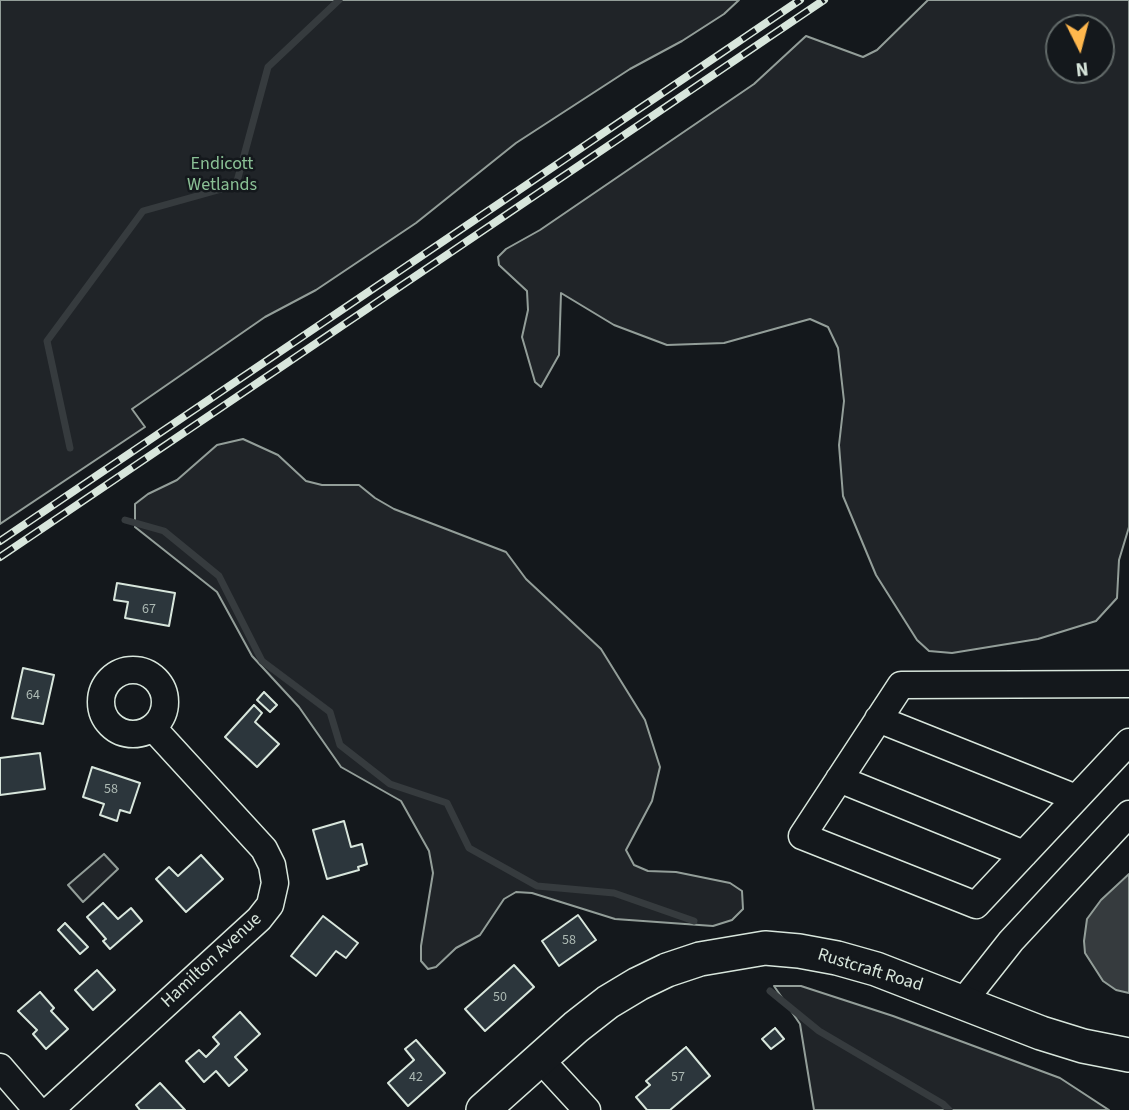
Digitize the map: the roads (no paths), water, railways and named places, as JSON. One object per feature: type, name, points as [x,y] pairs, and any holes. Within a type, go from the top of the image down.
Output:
[{"type":"main road","name":"Rustcraft Road","points":[[483,1110],[608,1002],[638,984],[689,962],[765,948],[837,958],[913,982],[1051,1037],[1129,1055]]},
{"type":"street","points":[[1129,684],[901,685],[802,836],[976,905],[1129,742]]},
{"type":"street","points":[[878,719],[1076,798]]},
{"type":"street","name":"Hamilton Avenue","points":[[50,1110],[260,919],[270,905],[275,883],[272,865],[264,849],[153,728]]},
{"type":"street","points":[[839,779],[1024,854]]},
{"type":"street","points":[[961,1003],[1011,941],[1129,814]]},
{"type":"street","points":[[540,1059],[587,1110]]},
{"type":"street","points":[[0,1067],[37,1110]]},
{"type":"waterway","points":[[70,448],[47,341],[143,211],[236,185],[268,67],[339,0]]},
{"type":"waterway","points":[[125,520],[164,531],[219,576],[262,661],[330,712],[340,745],[390,784],[447,803],[469,848],[537,886],[614,893],[694,921]]},
{"type":"waterway","points":[[770,991],[819,1031],[949,1110]]},
{"type":"railway","points":[[0,541],[800,0]]},
{"type":"railway","points":[[0,557],[824,0]]},
{"type":"park label","name":"Endicott Wetlands","points":[[222,175]]}]
